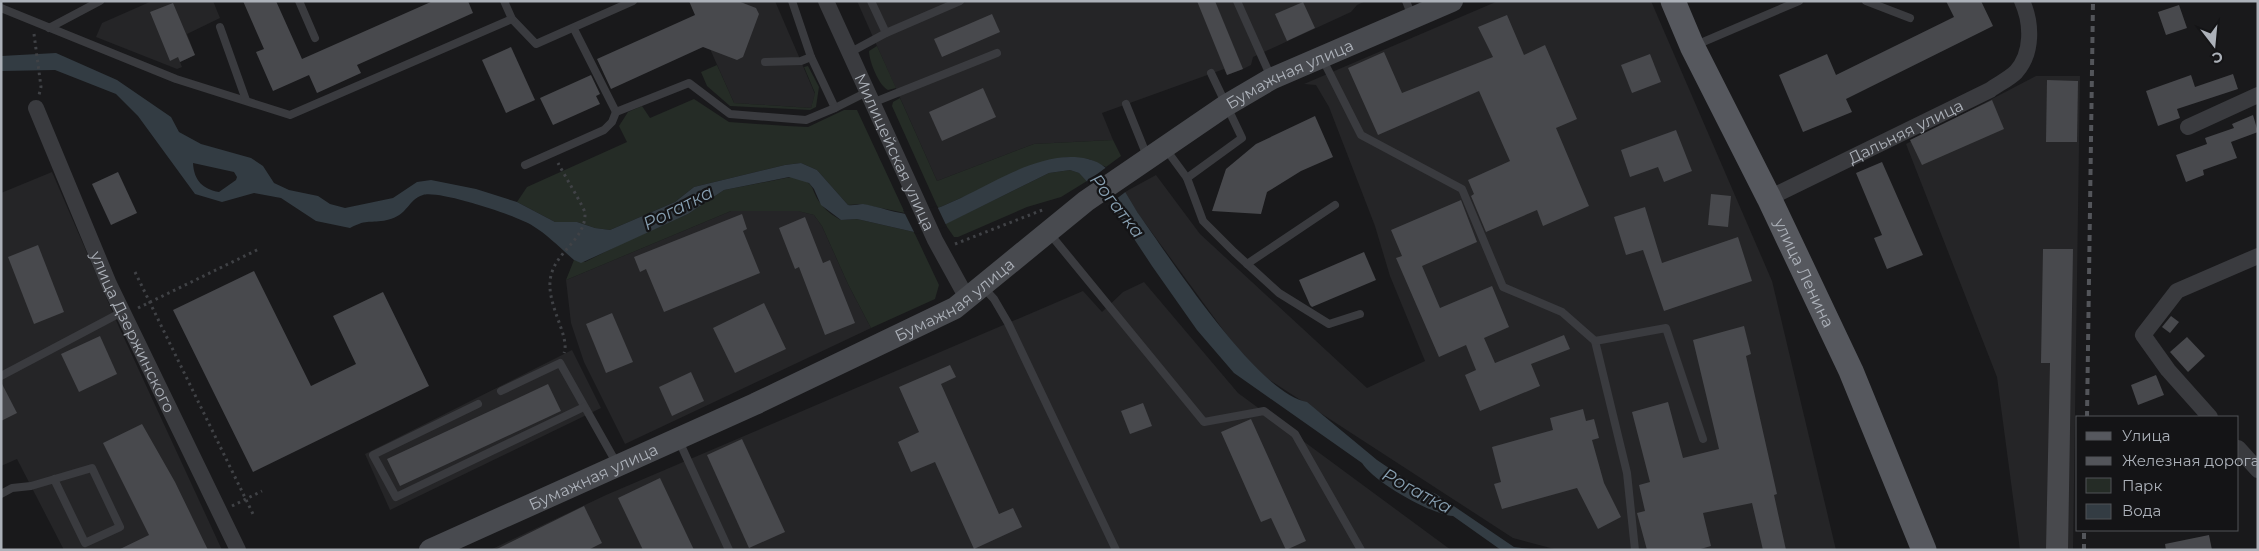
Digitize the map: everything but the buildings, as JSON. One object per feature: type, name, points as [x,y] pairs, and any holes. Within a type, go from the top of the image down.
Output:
[{"type":"main road","name":"улица Ленина","points":[[1673,1],[1692,46],[1769,198],[1851,371],[1924,550]]},
{"type":"street","name":"Милицейская улица","points":[[826,1],[915,196],[976,294]]},
{"type":"street","name":"Бумажная улица","points":[[430,550],[678,439],[869,350],[976,294],[1086,202],[1147,158],[1225,106],[1272,79],[1322,57],[1409,10],[1452,1]]},
{"type":"street","name":"Дальняя улица","points":[[1769,198],[1990,90],[2016,71],[2028,47],[2030,27],[2022,1]]},
{"type":"street","points":[[2188,127],[2258,95]]},
{"type":"street","name":"улица Дзержинского","points":[[36,108],[123,314],[238,550]]},
{"type":"street","points":[[2209,416],[2168,370],[2143,335],[2177,291],[2258,256]]},
{"type":"street","points":[[2239,449],[2258,470]]},
{"type":"lane","points":[[49,28],[100,1]]},
{"type":"lane","points":[[299,1],[315,38]]},
{"type":"lane","points":[[504,1],[512,18],[536,44],[574,29],[633,1]]},
{"type":"lane","points":[[792,1],[811,57],[835,108]]},
{"type":"lane","points":[[872,1],[886,33]]},
{"type":"lane","points":[[850,52],[886,33],[960,1]]},
{"type":"lane","points":[[1237,1],[1272,79]]},
{"type":"lane","points":[[1692,46],[1799,1]]},
{"type":"lane","points":[[1866,1],[1910,18]]},
{"type":"lane","points":[[1,8],[176,79],[290,115],[512,18]]},
{"type":"lane","points":[[220,27],[246,100]]},
{"type":"lane","points":[[574,29],[616,112]]},
{"type":"lane","points":[[525,165],[604,130],[612,122],[616,112],[689,83],[730,114],[806,120],[835,108],[870,98],[997,53]]},
{"type":"lane","points":[[765,62],[801,61],[811,57]]},
{"type":"lane","points":[[1322,57],[1361,134],[1462,189],[1504,287],[1562,312],[1594,341],[1627,473],[1635,550]]},
{"type":"lane","points":[[1187,178],[1242,138],[1211,74]]},
{"type":"lane","points":[[1126,104],[1147,158],[1187,178],[1203,221],[1279,293],[1329,324],[1360,314]]},
{"type":"lane","points":[[1247,264],[1335,205]]},
{"type":"lane","points":[[1049,233],[1204,422],[1264,412],[1295,434],[1361,550]]},
{"type":"lane","points":[[976,294],[994,299],[1008,323],[1116,550]]},
{"type":"lane","points":[[1,376],[123,314]]},
{"type":"lane","points":[[1594,341],[1666,328],[1703,439]]},
{"type":"lane","points":[[501,391],[560,363],[618,465]]},
{"type":"lane","points":[[478,404],[373,455],[396,497],[584,407]]},
{"type":"lane","points":[[678,439],[728,550]]},
{"type":"lane","points":[[1,494],[12,488],[92,468],[120,527],[85,543],[54,479]]},
{"type":"path","points":[[34,32],[41,87]]},
{"type":"path","points":[[560,363],[566,348],[565,336],[556,319],[550,294],[550,280],[552,271],[577,237],[583,224],[585,209],[575,197],[562,171]]},
{"type":"path","points":[[943,241],[958,244],[1052,206]]},
{"type":"path","points":[[123,314],[259,249]]},
{"type":"path","points":[[135,272],[253,514]]},
{"type":"path","points":[[220,512],[262,491]]},
{"type":"shaded area","points":[[152,1],[213,1],[220,18],[187,34],[195,55],[180,62],[182,67],[177,69],[96,37],[102,23]]},
{"type":"shaded area","points":[[724,1],[775,1],[815,94],[811,108],[734,103],[695,15]]},
{"type":"shaded area","points":[[857,1],[1366,1],[1357,5],[1351,12],[1253,57],[1251,65],[1243,69],[1227,75],[1224,69],[1102,113],[1113,140],[1034,144],[937,181]]},
{"type":"shaded area","points":[[1498,1],[1651,1],[1772,281],[1836,550],[1558,550],[1513,538],[1251,368],[1123,193],[1156,175],[1200,234],[1367,388],[1425,361],[1390,276],[1375,226],[1329,107],[1316,85],[1304,84]]},
{"type":"shaded area","points":[[2036,76],[2080,76],[2073,550],[2020,550],[1997,377],[1906,144]]},
{"type":"shaded area","points":[[52,172],[119,327],[222,550],[64,550],[17,459],[1,466],[1,193]]},
{"type":"shaded area","points":[[731,211],[799,211],[814,215],[822,226],[848,284],[871,328],[625,444],[584,362],[571,323],[566,280]]},
{"type":"shaded area","points":[[1144,282],[1238,393],[1451,550],[490,550],[606,495],[1083,291],[1102,312],[1123,292]]},
{"type":"shaded area","points":[[572,350],[601,408],[390,510],[365,454]]},
{"type":"green space","points":[[877,46],[896,88],[888,90],[885,88],[875,73],[869,51]]},
{"type":"green space","points":[[717,65],[734,103],[811,108],[815,93],[804,67],[808,66],[819,87],[816,107],[810,110],[730,106],[707,86],[701,72]]},
{"type":"green space","points":[[900,98],[937,181],[1034,144],[1113,140],[1121,156],[1106,167],[1089,159],[1067,157],[1043,162],[938,208],[892,106],[893,102]]},
{"type":"green space","points":[[694,99],[729,122],[787,126],[808,127],[844,110],[857,110],[905,213],[861,204],[848,205],[817,170],[801,163],[785,165],[694,187],[675,202],[610,230],[595,228],[577,222],[555,222],[517,202],[527,187],[627,142],[619,126],[628,112],[642,106],[650,118]]},
{"type":"green space","points":[[1070,170],[1079,173],[1087,181],[1061,197],[1027,207],[958,237],[954,237],[945,224],[1049,173]]},
{"type":"green space","points":[[791,177],[806,181],[812,187],[824,207],[841,220],[857,219],[914,232],[939,285],[935,299],[871,328],[848,284],[822,226],[814,215],[798,211],[731,211],[566,280],[574,260],[585,262],[688,214],[724,190]]},
{"type":"water","name":"Рогатка","points":[[56,53],[117,80],[171,117],[179,132],[201,144],[251,158],[263,166],[274,183],[289,190],[318,196],[330,204],[345,208],[393,198],[417,182],[431,180],[476,189],[517,202],[555,222],[577,222],[595,228],[610,230],[675,202],[694,187],[785,165],[801,163],[817,170],[848,205],[863,204],[913,215],[939,208],[1002,177],[1045,160],[1067,157],[1088,159],[1097,162],[1113,174],[1140,216],[1216,322],[1264,375],[1287,393],[1307,402],[1377,460],[1414,485],[1436,494],[1514,547],[1539,550],[1501,550],[1453,516],[1431,510],[1403,496],[1368,471],[1362,463],[1234,373],[1197,330],[1119,216],[1079,173],[1070,170],[1049,173],[940,227],[914,232],[857,219],[841,220],[821,205],[814,189],[809,183],[789,177],[724,190],[688,214],[581,263],[574,260],[539,230],[525,222],[496,210],[445,196],[423,195],[414,200],[400,215],[394,218],[365,222],[350,228],[316,221],[281,198],[254,193],[222,202],[195,194],[138,116],[116,94],[55,70],[1,71],[1,56]],"holes":[[[193,163],[234,172],[237,177],[236,180],[219,192],[208,189],[200,183],[195,175]]]},
{"type":"pier","points":[[1108,166],[1128,190],[1107,206],[1085,183]]},
{"type":"pier","points":[[937,206],[947,227],[915,234],[903,210],[916,212]]},
{"type":"railway","points":[[2087,416],[2093,1]]},
{"type":"railway","points":[[2084,531],[2084,550]]}]
